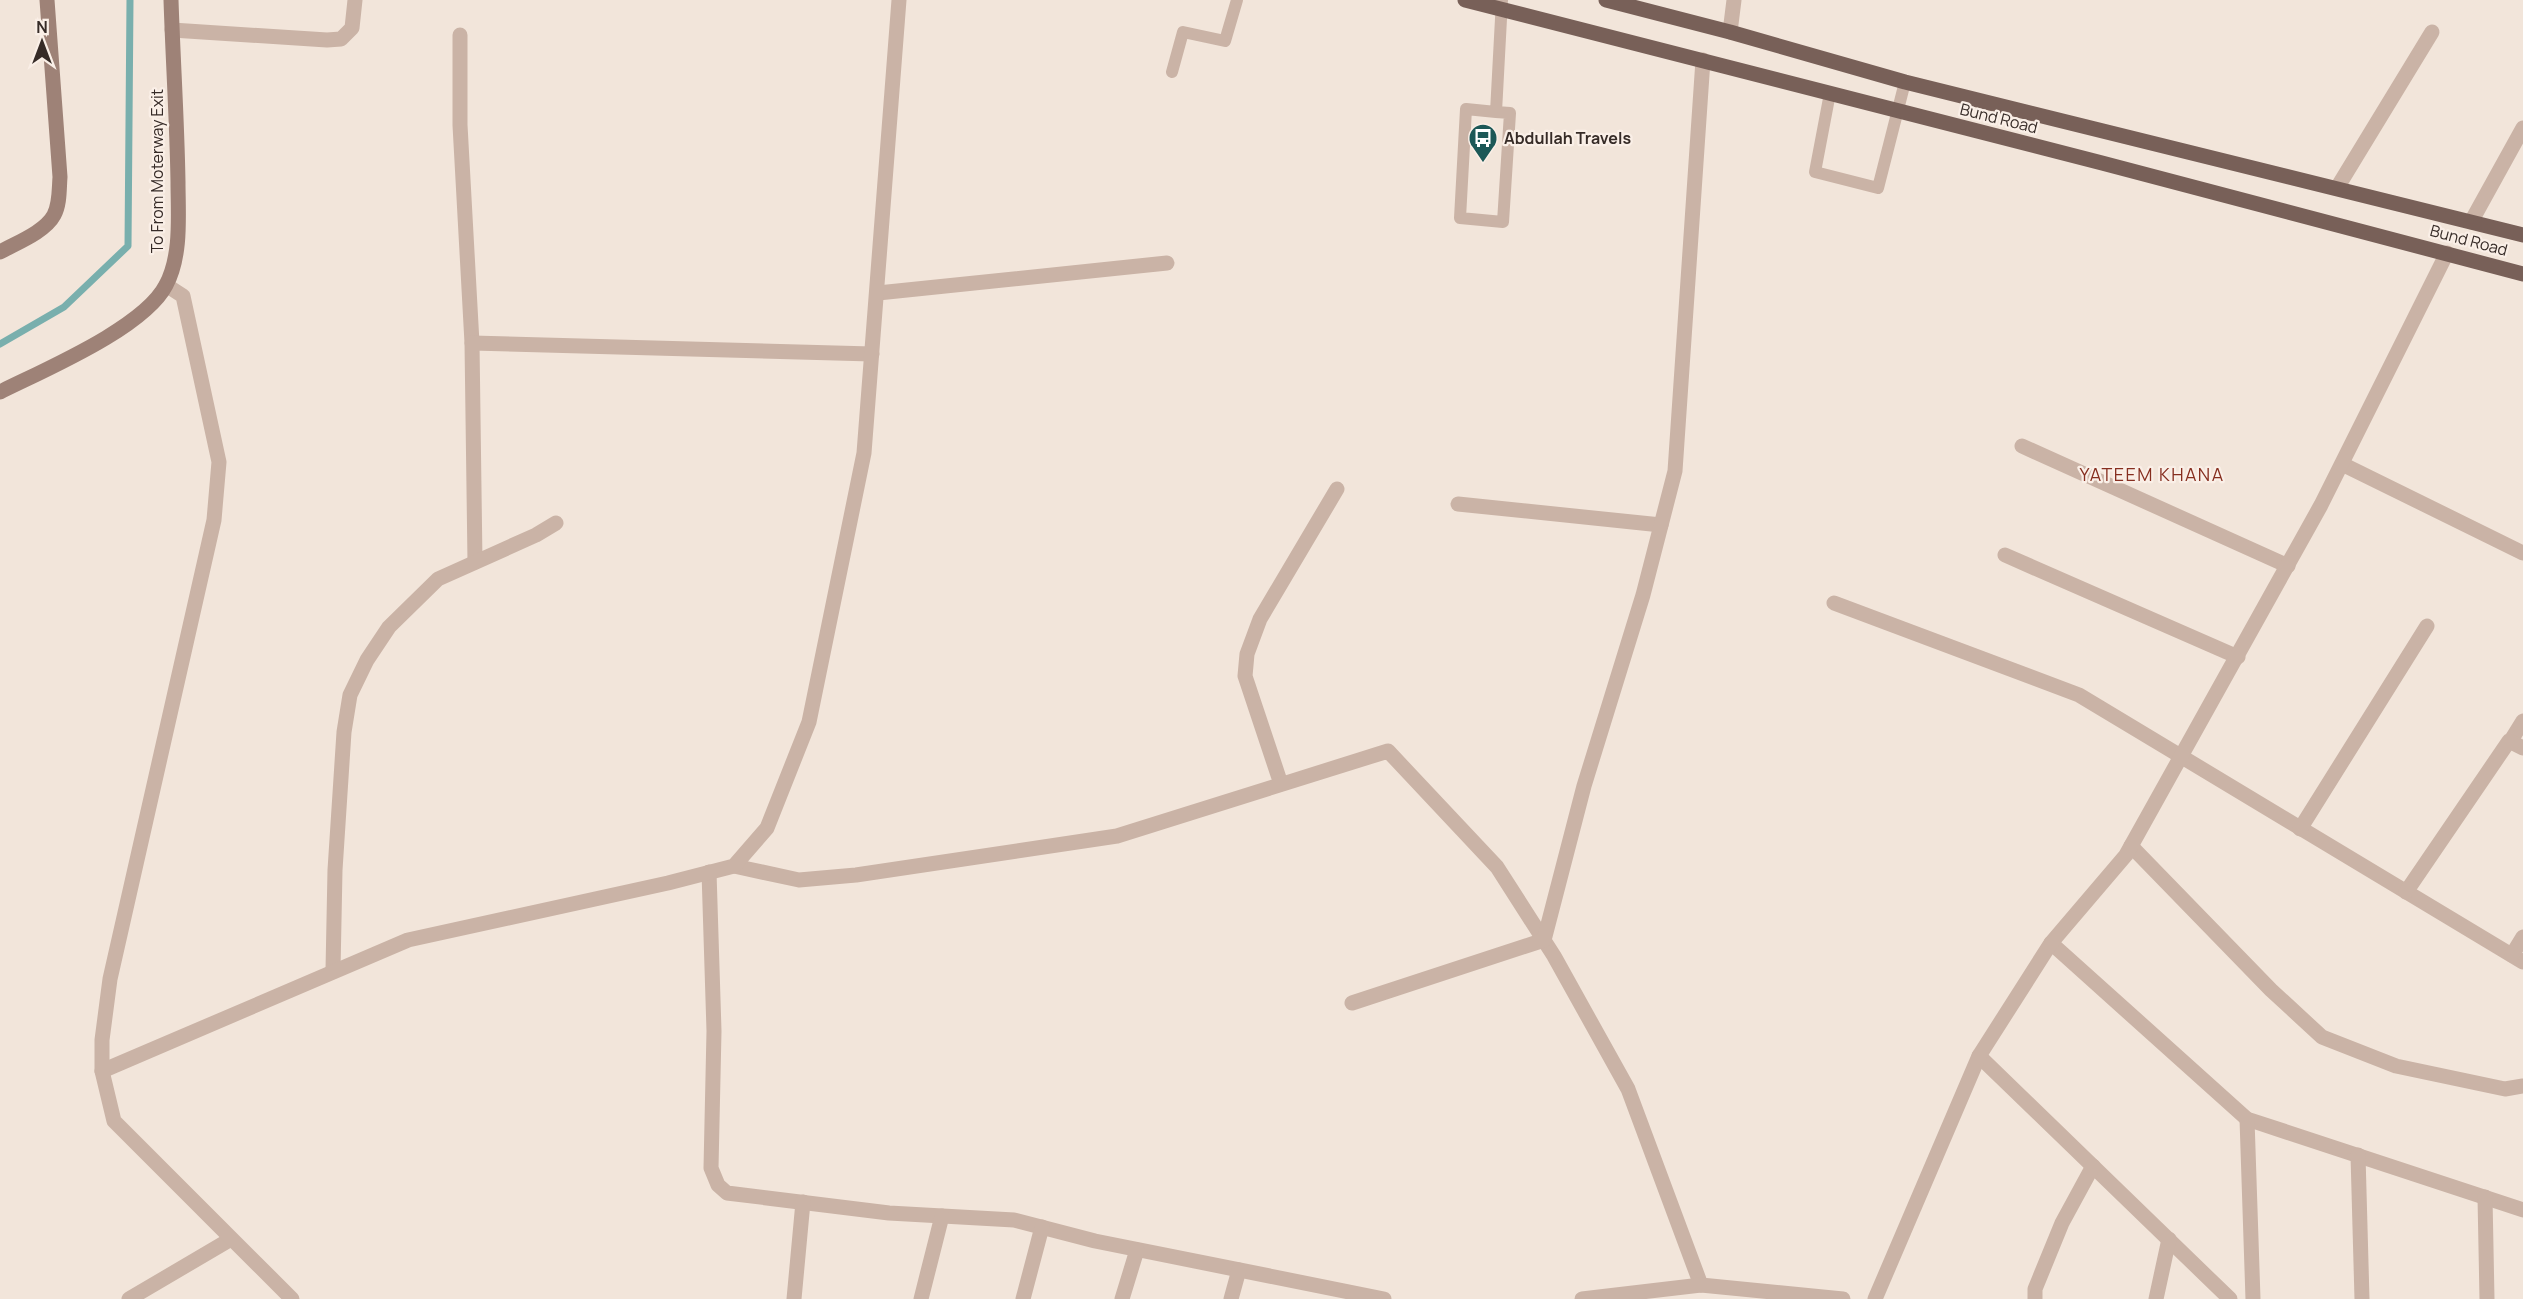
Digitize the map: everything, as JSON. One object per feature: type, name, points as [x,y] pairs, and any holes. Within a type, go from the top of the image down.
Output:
[{"type":"main road","points":[[0,252],[44,226],[54,215],[57,203],[60,177],[47,0]]},
{"type":"main road","name":"To From Moterway Exit","points":[[0,392],[85,350],[117,330],[157,298],[166,285],[175,261],[178,214],[171,0]]},
{"type":"main road","name":"Bund Road","points":[[1465,0],[1501,5],[2523,274]]},
{"type":"main road","name":"Bund Road","points":[[1606,0],[1730,32],[1905,82],[2523,236]]},
{"type":"street","points":[[172,30],[341,39],[352,28],[355,0]]},
{"type":"street","points":[[734,866],[767,828],[809,722],[864,453],[899,0]]},
{"type":"street","points":[[1730,32],[1734,0]]},
{"type":"street","points":[[2337,188],[2432,32]]},
{"type":"street","points":[[460,35],[460,125],[472,343],[475,562]]},
{"type":"street","points":[[1544,940],[1584,786],[1643,595],[1675,471],[1703,60]]},
{"type":"street","points":[[2471,222],[2523,128]]},
{"type":"street","points":[[1875,1299],[1979,1056],[2051,943],[2126,855],[2288,566],[2342,464],[2447,253]]},
{"type":"street","points":[[878,293],[1167,263]]},
{"type":"street","points":[[166,285],[183,296],[219,462],[214,520],[110,979],[102,1040],[102,1071],[114,1121],[292,1299]]},
{"type":"street","points":[[472,343],[872,354]]},
{"type":"street","points":[[2022,446],[2288,566]]},
{"type":"street","points":[[2342,464],[2523,553]]},
{"type":"street","points":[[1281,784],[1245,676],[1247,654],[1260,619],[1337,489]]},
{"type":"street","points":[[1458,504],[1661,525]]},
{"type":"street","points":[[333,970],[341,768],[350,695],[367,660],[389,627],[438,579],[536,535],[556,523]]},
{"type":"street","points":[[2005,555],[2238,657]]},
{"type":"street","points":[[1834,603],[2079,695],[2517,959],[2523,937]]},
{"type":"street","points":[[2300,829],[2427,626]]},
{"type":"street","points":[[2406,892],[2516,745],[2523,721]]},
{"type":"street","points":[[102,1071],[333,970],[408,940],[734,866],[800,880],[856,875],[1105,838],[1388,751],[1497,867],[1544,940],[1628,1089],[1701,1285]]},
{"type":"street","points":[[2131,846],[2263,983],[2322,1037],[2396,1065],[2505,1089],[2523,1086]]},
{"type":"street","points":[[709,872],[714,1031],[711,1168],[718,1185],[728,1192],[889,1213],[1014,1220],[1137,1250],[1358,1296],[1384,1299]]},
{"type":"street","points":[[1352,1003],[1544,940]]},
{"type":"street","points":[[2051,943],[2247,1119],[2523,1210]]},
{"type":"street","points":[[1979,1056],[2230,1299]]},
{"type":"street","points":[[2247,1119],[2253,1299]]},
{"type":"street","points":[[2358,1155],[2362,1299]]},
{"type":"street","points":[[2035,1299],[2036,1289],[2062,1223],[2093,1166]]},
{"type":"street","points":[[2485,1197],[2487,1299]]},
{"type":"street","points":[[794,1299],[803,1202]]},
{"type":"street","points":[[921,1299],[942,1216]]},
{"type":"street","points":[[1023,1299],[1042,1227]]},
{"type":"street","points":[[129,1299],[231,1239]]},
{"type":"street","points":[[2156,1299],[2169,1239]]},
{"type":"street","points":[[1122,1299],[1137,1250]]},
{"type":"street","points":[[1230,1299],[1239,1270]]},
{"type":"street","points":[[1582,1299],[1701,1285],[1749,1294],[1843,1299]]},
{"type":"lane","points":[[1172,72],[1183,32],[1225,41],[1237,0]]},
{"type":"lane","points":[[1496,112],[1501,5]]},
{"type":"lane","points":[[1830,93],[1815,172],[1878,188],[1905,82]]},
{"type":"lane","points":[[1466,109],[1496,112],[1510,113],[1503,222],[1460,218],[1466,109]]},
{"type":"waterway","points":[[0,344],[64,307],[128,246],[130,0]]},
{"type":"place","name":"Abdullah Travels","points":[[1483,164]]},
{"type":"district","name":"YATEEM KHANA","points":[[2152,475]]}]
